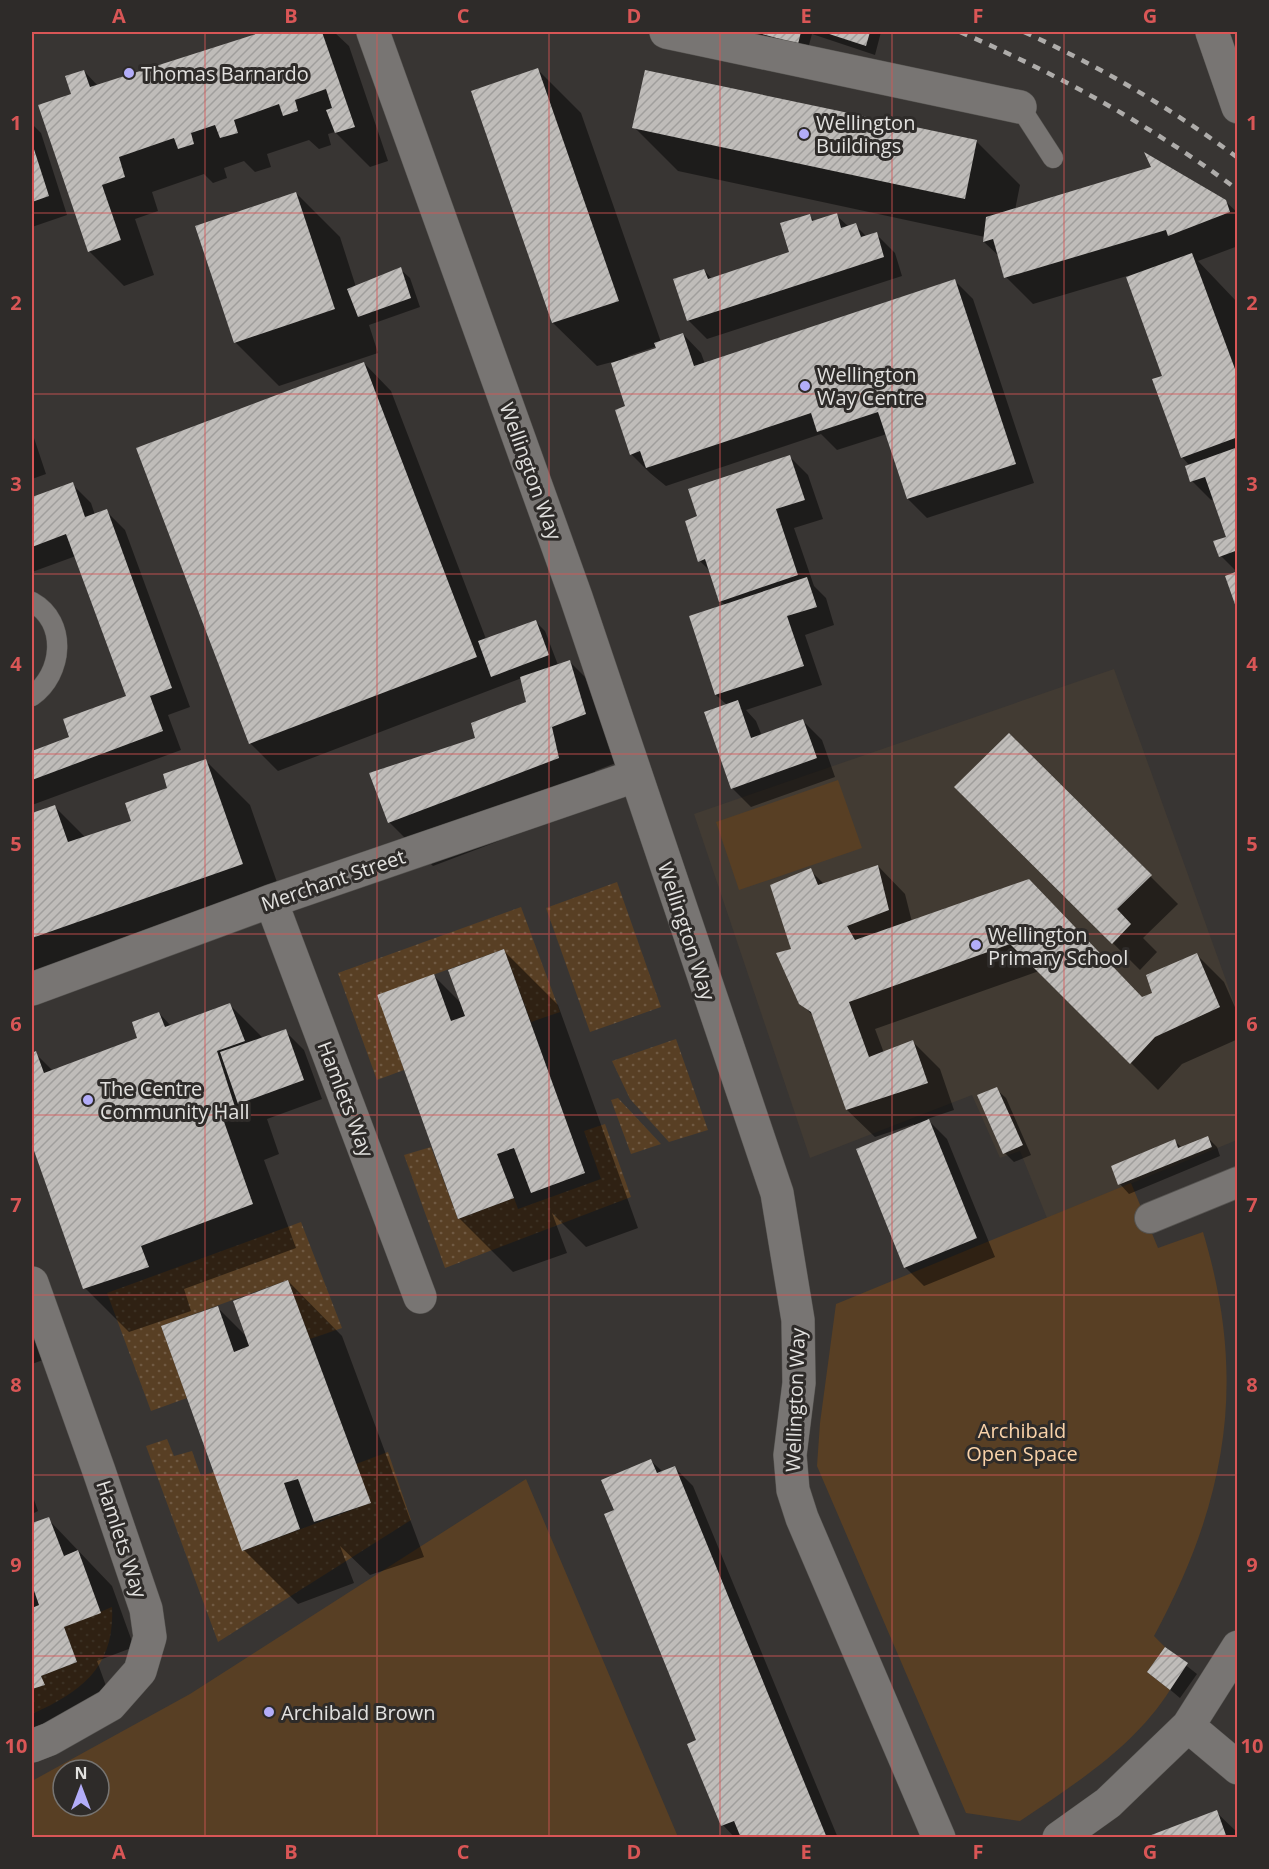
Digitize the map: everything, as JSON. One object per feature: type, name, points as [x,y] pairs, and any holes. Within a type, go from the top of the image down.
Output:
[{"type":"street","name":"Wellington Way","points":[[372,32],[550,524],[777,1192],[798,1320],[800,1383],[790,1455],[793,1491],[802,1518],[939,1838]]},
{"type":"street","points":[[666,32],[1020,107]]},
{"type":"street","points":[[1212,32],[1238,107]]},
{"type":"street","name":"Merchant Street","points":[[32,989],[271,901],[635,776]]},
{"type":"street","name":"Hamlets Way","points":[[271,901],[420,1297]]},
{"type":"street","points":[[1150,1218],[1238,1182]]},
{"type":"street","name":"Hamlets Way","points":[[32,1283],[142,1599],[150,1637],[140,1671],[110,1705],[50,1739],[32,1746]]},
{"type":"street","points":[[1059,1838],[1107,1803],[1188,1726],[1238,1647]]},
{"type":"street","points":[[1188,1726],[1238,1768]]},
{"type":"lane","points":[[1020,107],[1053,158]]},
{"type":"lane","points":[[32,602],[50,621],[57,638],[57,656],[52,675],[41,690],[32,696]]},
{"type":"shaded area","name":"Wellington Primary School","points":[[1114,669],[1237,1011],[1237,1140],[1047,1218],[1020,1151],[1000,1158],[972,1095],[810,1158],[694,814]]},
{"type":"green space","points":[[838,780],[862,848],[739,890],[716,822]]},
{"type":"green space","points":[[617,882],[661,1007],[590,1032],[546,908]]},
{"type":"green space","points":[[521,907],[560,1012],[531,1022],[504,949],[378,995],[404,1070],[377,1080],[338,973]]},
{"type":"green space","points":[[676,1039],[708,1130],[669,1142],[630,1099],[612,1061]]},
{"type":"green space","points":[[618,1098],[661,1144],[631,1154],[611,1100]]},
{"type":"green space","points":[[605,1124],[631,1197],[445,1268],[404,1155],[431,1147],[458,1219],[514,1198],[518,1209],[601,1179],[584,1131]]},
{"type":"green space","name":"Archibald Open Space","points":[[1131,1183],[1158,1248],[1203,1232],[1217,1287],[1225,1339],[1227,1390],[1223,1439],[1213,1488],[1199,1537],[1179,1586],[1154,1636],[1165,1647],[1147,1672],[1170,1690],[1139,1729],[1121,1747],[1082,1778],[1020,1821],[966,1813],[817,1466],[820,1423],[836,1304]]},
{"type":"green space","points":[[301,1222],[342,1328],[310,1339],[288,1280],[161,1326],[187,1398],[151,1411],[107,1293]]},
{"type":"green space","points":[[167,1439],[174,1456],[192,1451],[201,1476],[214,1472],[243,1551],[370,1503],[356,1464],[388,1452],[411,1520],[218,1642],[146,1446]]},
{"type":"green space","points":[[526,1479],[678,1837],[32,1837],[32,1781],[51,1771],[51,1818],[111,1818],[111,1758],[74,1758],[190,1694]]},
{"type":"green space","points":[[112,1607],[112,1628],[108,1645],[92,1674],[81,1686],[66,1696],[32,1714],[32,1689],[44,1685],[41,1676],[77,1662],[64,1627]]},
{"type":"building","points":[[262,32],[322,32],[355,127],[335,133],[326,110],[332,108],[326,89],[295,100],[298,111],[283,116],[279,104],[234,120],[238,133],[220,138],[215,125],[191,133],[194,144],[178,149],[174,138],[119,157],[125,177],[102,185],[121,240],[88,252],[38,105],[71,94],[65,76],[84,70],[90,87]]},
{"type":"building","points":[[755,32],[801,32],[798,44]]},
{"type":"building","points":[[823,32],[870,32],[866,46]]},
{"type":"building","points":[[538,68],[619,301],[552,323],[471,91]]},
{"type":"building","name":"Wellington Buildings","points":[[645,70],[977,140],[965,199],[632,128]]},
{"type":"building","points":[[32,143],[49,196],[32,202]]},
{"type":"building","points":[[1144,152],[1226,200],[1230,212],[1168,236],[1166,230],[1004,278],[993,239],[983,242],[986,217],[1151,167]]},
{"type":"building","points":[[296,192],[335,309],[234,343],[195,226]]},
{"type":"building","name":"Wellington Buildings","points":[[837,213],[841,228],[856,223],[861,237],[877,232],[884,257],[687,321],[673,279],[704,269],[708,279],[789,252],[780,223],[810,214],[812,221]]},
{"type":"building","points":[[1192,253],[1238,377],[1238,437],[1181,458],[1152,379],[1162,376],[1126,277]]},
{"type":"building","points":[[401,267],[411,298],[358,317],[347,289]]},
{"type":"building","name":"Wellington Way Centre","points":[[955,279],[1016,464],[907,499],[878,412],[817,432],[811,413],[646,468],[640,451],[630,455],[615,410],[625,406],[611,363],[656,348],[654,343],[683,333],[694,366]]},
{"type":"building","points":[[364,362],[477,657],[249,744],[136,448]]},
{"type":"building","points":[[1238,447],[1238,550],[1219,557],[1213,541],[1226,537],[1205,477],[1190,482],[1185,466]]},
{"type":"building","points":[[790,455],[805,500],[776,509],[798,575],[719,602],[705,559],[698,562],[685,521],[697,516],[688,489]]},
{"type":"building","points":[[73,482],[85,517],[107,509],[172,688],[150,696],[163,731],[32,780],[32,751],[69,737],[63,719],[126,696],[66,534],[32,547],[32,497]]},
{"type":"building","points":[[1238,571],[1238,609],[1237,610],[1225,576]]},
{"type":"building","points":[[807,577],[817,607],[787,616],[804,666],[715,695],[689,616]]},
{"type":"building","points":[[536,620],[549,655],[491,677],[478,641]]},
{"type":"building","points":[[570,660],[586,714],[552,727],[559,758],[388,823],[369,773],[475,738],[471,723],[526,702],[520,677]]},
{"type":"building","points":[[738,700],[751,738],[803,719],[817,758],[731,789],[704,712]]},
{"type":"building","points":[[1009,733],[1152,875],[1117,909],[1131,924],[1112,944],[954,787]]},
{"type":"building","points":[[206,759],[243,864],[32,938],[32,813],[55,805],[68,842],[131,821],[125,803],[167,788],[163,774]]},
{"type":"building","points":[[878,865],[889,910],[847,926],[855,940],[1029,879],[1142,997],[1152,993],[1146,975],[1197,953],[1220,1007],[1155,1037],[1130,1064],[1010,944],[849,1002],[869,1057],[913,1040],[928,1083],[846,1110],[811,1012],[799,1004],[776,953],[791,949],[770,885],[811,868],[818,885]]},
{"type":"building","points":[[504,949],[585,1173],[531,1193],[514,1148],[497,1154],[514,1198],[458,1219],[377,995],[434,974],[451,1021],[465,1016],[448,970]]},
{"type":"building","points":[[230,1003],[245,1041],[217,1051],[236,1110],[222,1116],[253,1204],[141,1246],[149,1267],[83,1289],[32,1145],[32,1053],[36,1051],[44,1073],[137,1038],[132,1022],[159,1012],[165,1027]]},
{"type":"building","points":[[286,1029],[304,1080],[238,1104],[220,1052]]},
{"type":"building","points":[[997,1087],[1023,1145],[1003,1154],[977,1095]]},
{"type":"building","points":[[929,1119],[977,1238],[904,1268],[856,1149]]},
{"type":"building","points":[[1208,1136],[1212,1147],[1118,1185],[1111,1166],[1175,1139],[1178,1148]]},
{"type":"building","points":[[288,1280],[371,1503],[314,1522],[298,1479],[284,1483],[300,1529],[242,1551],[161,1326],[218,1306],[234,1352],[249,1346],[233,1301]]},
{"type":"building","points":[[651,1459],[657,1473],[675,1466],[827,1838],[741,1838],[734,1821],[721,1826],[687,1744],[696,1740],[604,1514],[614,1510],[601,1480]]},
{"type":"building","points":[[49,1517],[64,1556],[78,1550],[101,1613],[64,1627],[77,1662],[41,1676],[45,1685],[32,1689],[32,1608],[39,1605],[32,1585],[32,1523]]},
{"type":"building","points":[[1165,1647],[1188,1663],[1170,1690],[1147,1672]]},
{"type":"building","points":[[1217,1810],[1227,1838],[1146,1838],[1146,1837]]},
{"type":"railway","points":[[960,32],[1033,65],[1104,103],[1172,144],[1238,190]]},
{"type":"railway","points":[[1024,32],[1134,89],[1187,122],[1238,158]]},
{"type":"place","name":"Thomas Barnardo","points":[[129,73]]},
{"type":"place","name":"Wellington Buildings","points":[[804,134]]},
{"type":"place","name":"Wellington Way Centre","points":[[805,386]]},
{"type":"place","name":"Wellington Primary School","points":[[976,945]]},
{"type":"place","name":"The Centre Community Hall","points":[[88,1100]]},
{"type":"place","name":"Archibald Brown","points":[[269,1712]]}]
